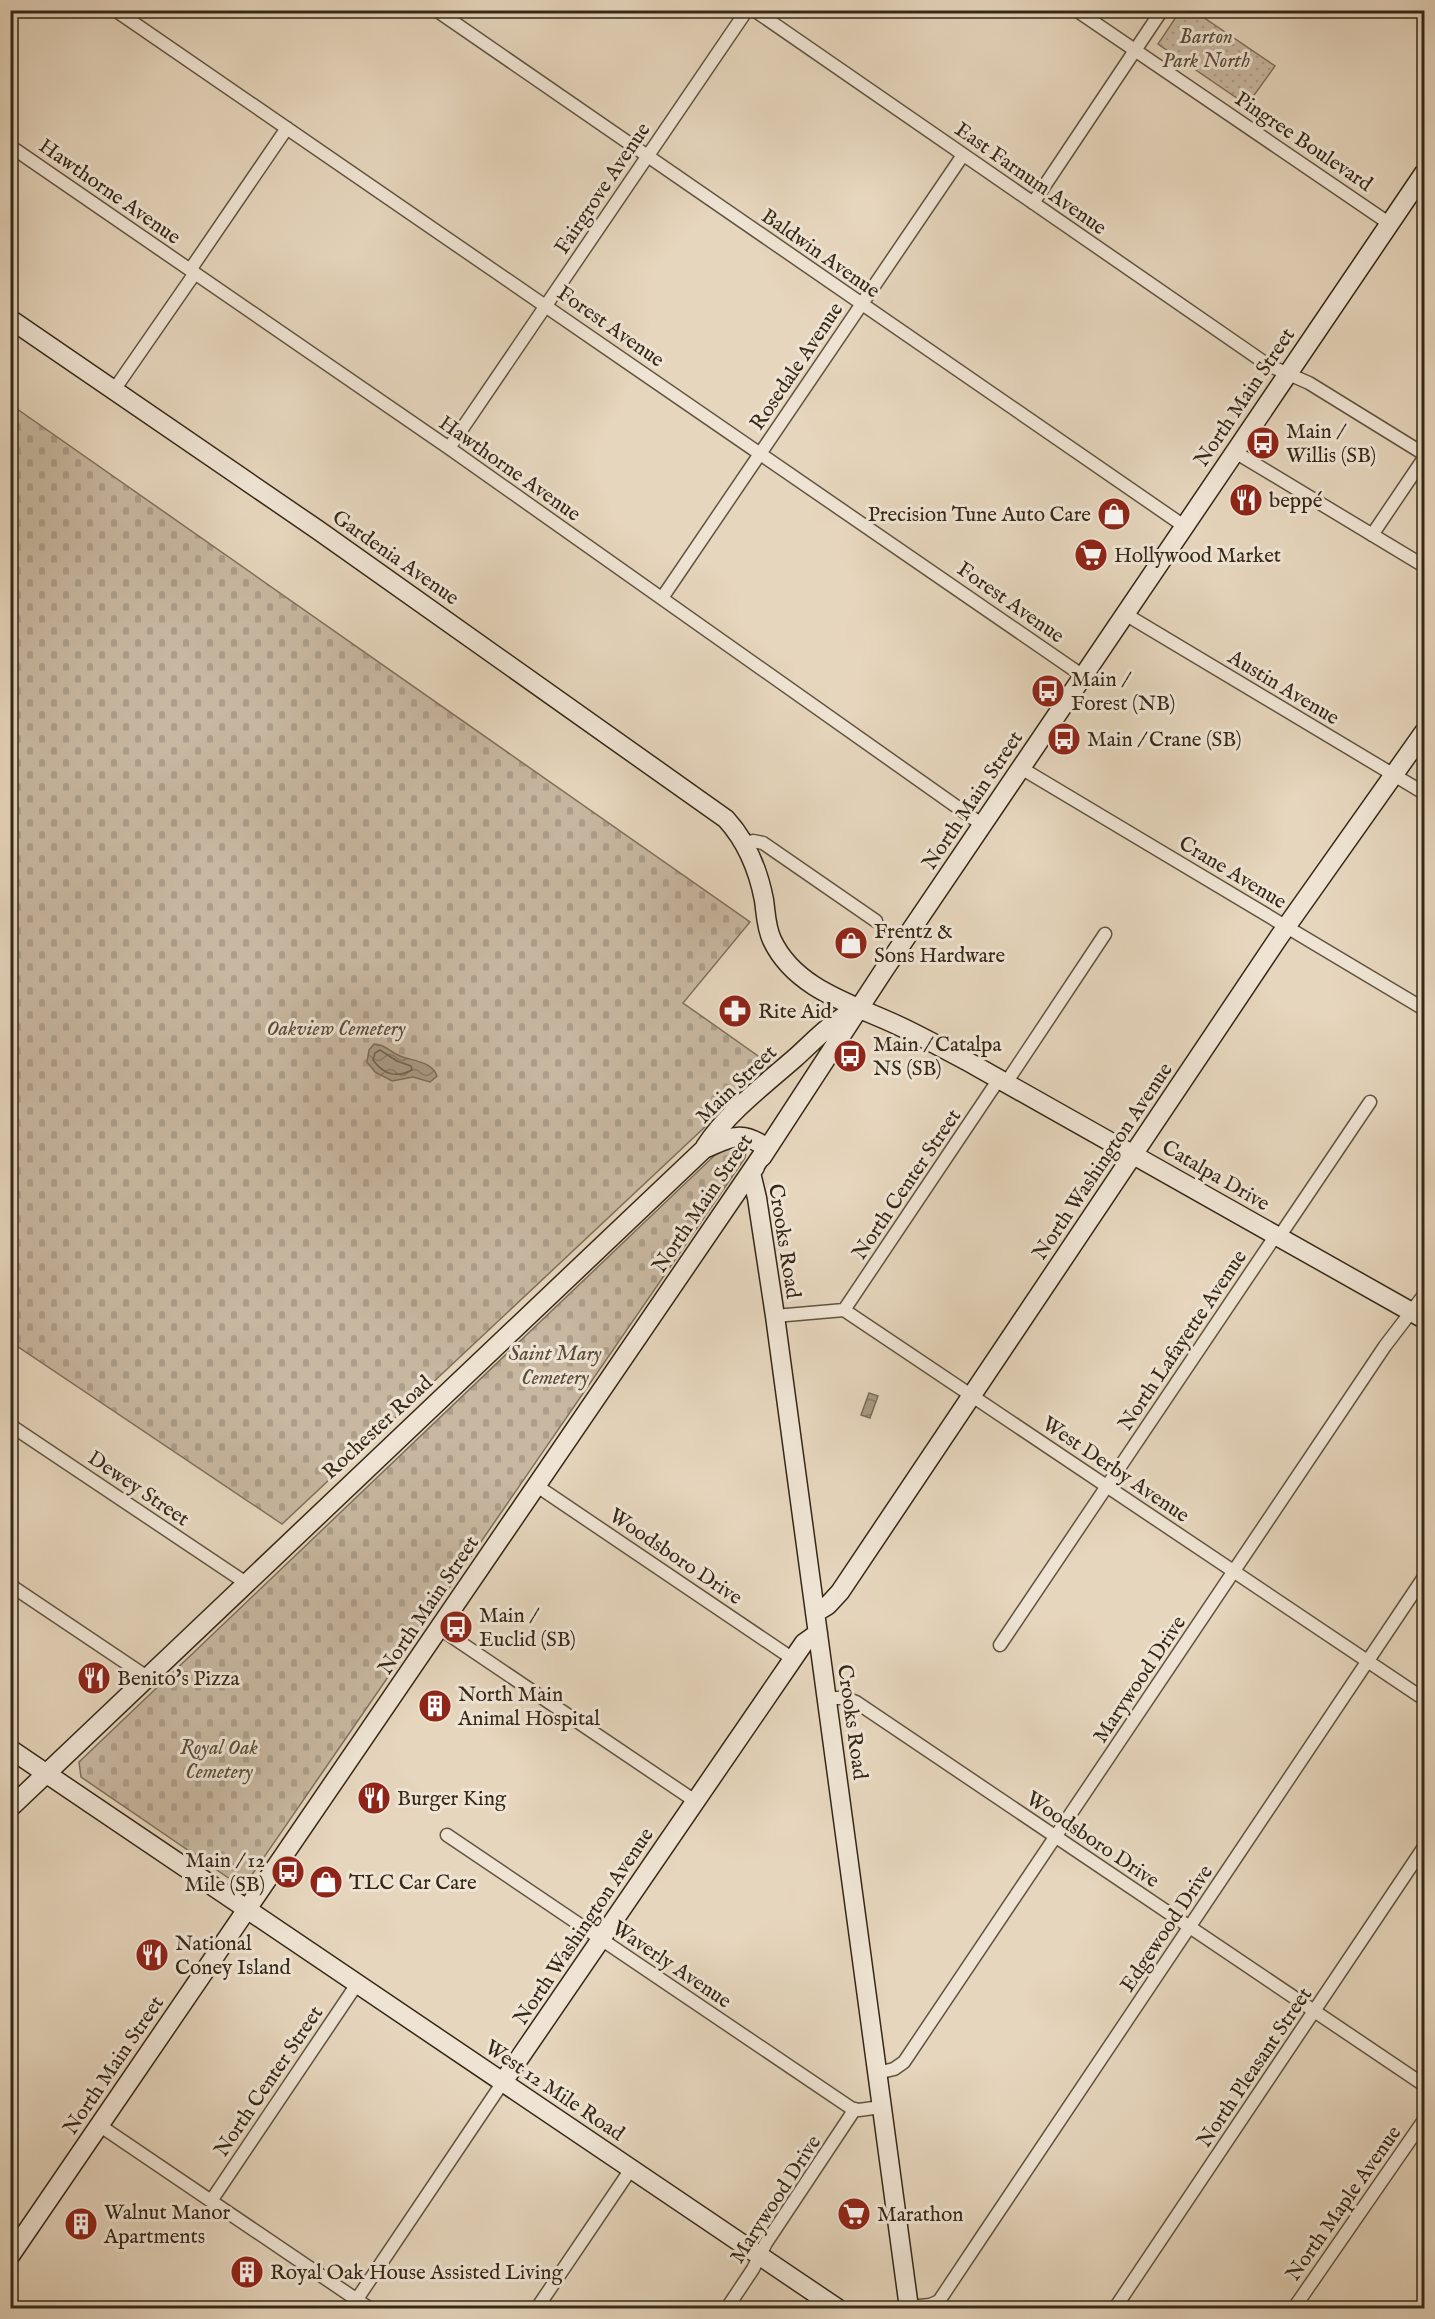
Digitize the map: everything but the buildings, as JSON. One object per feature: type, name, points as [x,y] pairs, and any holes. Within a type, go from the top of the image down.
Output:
[{"type":"main road","name":"North Main Street","points":[[767,1148],[858,1008],[984,826],[1184,526],[1425,173]]},
{"type":"main road","name":"Gardenia Avenue","points":[[10,320],[318,530],[712,808],[726,819],[745,843],[763,899],[767,928],[779,954],[792,968],[827,994],[953,1053]]},
{"type":"main road","name":"North Washington Avenue","points":[[815,1613],[828,1605],[840,1592],[1287,927],[1425,732]]},
{"type":"main road","name":"Main Street","points":[[704,1149],[712,1135],[758,1091],[835,1021],[858,1008]]},
{"type":"main road","name":"Catalpa Drive","points":[[953,1053],[1418,1315]]},
{"type":"main road","name":"Rochester Road","points":[[10,1808],[704,1149],[736,1136],[750,1137],[767,1148]]},
{"type":"main road","name":"Crooks Road","points":[[767,1148],[751,1173],[775,1316],[909,2308]]},
{"type":"main road","name":"North Main Street","points":[[10,2256],[751,1173]]},
{"type":"main road","name":"North Washington Avenue","points":[[503,2082],[804,1643],[818,1634]]},
{"type":"main road","name":"West 12 Mile Road","points":[[10,1749],[837,2308]]},
{"type":"street","name":"Forest Avenue","points":[[115,10],[1083,676]]},
{"type":"street","name":"Baldwin Avenue","points":[[436,10],[1184,526]]},
{"type":"street","name":"Fairgrove Avenue","points":[[449,448],[747,10]]},
{"type":"street","name":"East Farnum Avenue","points":[[754,10],[1268,365],[1310,383],[1425,456]]},
{"type":"street","name":"Pingree Boulevard","points":[[1076,10],[1390,224]]},
{"type":"street","points":[[1033,204],[1162,10]]},
{"type":"street","points":[[114,390],[286,128]]},
{"type":"street","name":"Hawthorne Avenue","points":[[10,146],[449,448],[984,826]]},
{"type":"street","name":"Rosedale Avenue","points":[[662,598],[963,155]]},
{"type":"street","points":[[1235,452],[1425,566]]},
{"type":"street","points":[[1372,535],[1425,456]]},
{"type":"street","name":"Austin Avenue","points":[[1125,614],[1425,793]]},
{"type":"street","name":"Crane Avenue","points":[[1022,768],[1425,1009]]},
{"type":"street","points":[[745,843],[753,841],[764,843],[876,921]]},
{"type":"street","name":"North Center Street","points":[[844,1310],[1105,934]]},
{"type":"street","name":"North Lafayette Avenue","points":[[1000,1645],[1370,1101]]},
{"type":"street","name":"Marywood Drive","points":[[877,2073],[894,2069],[904,2061],[1234,1572],[1418,1315],[1425,1295]]},
{"type":"street","points":[[775,1316],[844,1310]]},
{"type":"street","name":"West Derby Avenue","points":[[844,1310],[1425,1699]]},
{"type":"street","name":"Dewey Street","points":[[10,1425],[246,1583]]},
{"type":"street","name":"Woodsboro Drive","points":[[537,1486],[793,1659]]},
{"type":"street","name":"Edgewood Drive","points":[[909,2308],[938,2305],[1425,1577]]},
{"type":"street","points":[[10,1585],[147,1677]]},
{"type":"street","points":[[439,1628],[695,1801]]},
{"type":"street","name":"Woodsboro Drive","points":[[826,1698],[846,1698],[856,1702],[1425,2085]]},
{"type":"street","name":"Waverly Avenue","points":[[447,1835],[855,2109]]},
{"type":"street","name":"North Pleasant Street","points":[[1115,2308],[1425,1847]]},
{"type":"street","name":"North Center Street","points":[[211,2201],[357,1984]]},
{"type":"street","name":"North Washington Avenue","points":[[354,2305],[503,2082]]},
{"type":"street","points":[[855,2109],[881,2107]]},
{"type":"street","name":"Marywood Drive","points":[[727,2308],[855,2109]]},
{"type":"street","name":"North Maple Avenue","points":[[1294,2308],[1425,2120]]},
{"type":"street","points":[[99,2125],[211,2201],[354,2305],[369,2308]]},
{"type":"street","points":[[537,2308],[631,2169]]},
{"type":"green space","name":"Barton Park North","points":[[1180,11],[1194,11],[1275,66],[1247,105],[1158,44]]},
{"type":"green space","name":"Oakview Cemetery","points":[[10,404],[750,922],[683,1003],[771,1065],[282,1524],[11,1342]]},
{"type":"green space","name":"Royal Oak Cemetery","points":[[735,1143],[746,1151],[745,1158],[249,1879],[233,1881],[81,1777],[79,1762],[715,1155]]},
{"type":"water","points":[[374,1044],[400,1056],[426,1064],[437,1076],[430,1082],[413,1077],[392,1081],[375,1072],[367,1062],[369,1050]]},
{"type":"water","points":[[869,1393],[878,1396],[870,1418],[861,1415]]},
{"type":"place","name":"Main / Willis (SB)","points":[[1263,443]]},
{"type":"place","name":"beppé","points":[[1246,500]]},
{"type":"place","name":"Precision Tune Auto Care","points":[[1114,514]]},
{"type":"place","name":"Hollywood Market","points":[[1091,555]]},
{"type":"place","name":"Main / Forest (NB)","points":[[1048,691]]},
{"type":"place","name":"Main / Crane (SB)","points":[[1064,739]]},
{"type":"place","name":"Frentz & Sons Hardware","points":[[851,943]]},
{"type":"place","name":"Rite Aid","points":[[735,1011]]},
{"type":"place","name":"Main / Catalpa NS (SB)","points":[[850,1056]]},
{"type":"place","name":"Main / Euclid (SB)","points":[[456,1627]]},
{"type":"place","name":"Benito's Pizza","points":[[94,1678]]},
{"type":"place","name":"North Main Animal Hospital","points":[[435,1706]]},
{"type":"place","name":"Burger King","points":[[374,1798]]},
{"type":"place","name":"Main / 12 Mile (SB)","points":[[288,1872]]},
{"type":"place","name":"TLC Car Care","points":[[326,1882]]},
{"type":"place","name":"National Coney Island","points":[[152,1955]]},
{"type":"place","name":"Marathon","points":[[854,2214]]},
{"type":"place","name":"Walnut Manor Apartments","points":[[81,2224]]},
{"type":"place","name":"Royal Oak House Assisted Living","points":[[247,2272]]},
{"type":"park label","name":"Saint Mary Cemetery","points":[[555,1365]]}]
